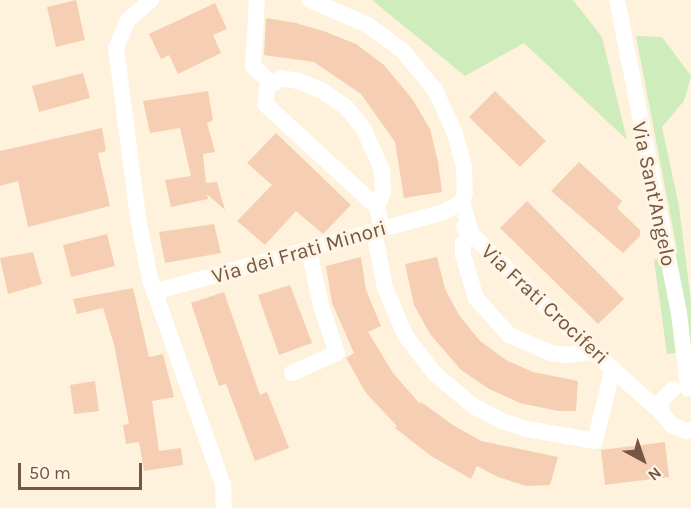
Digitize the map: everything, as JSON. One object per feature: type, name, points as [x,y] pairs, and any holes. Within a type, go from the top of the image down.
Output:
[{"type":"street","points":[[151,0],[128,20],[116,48],[143,253],[154,292],[223,485],[224,508]]},
{"type":"street","points":[[257,0],[253,66],[271,84]]},
{"type":"street","name":"Via Frati Crociferi","points":[[310,0],[366,24],[402,50],[435,90],[454,131],[464,167],[465,192],[462,202],[471,234],[593,352],[661,412]]},
{"type":"street","name":"Via Sant'Angelo","points":[[617,0],[679,313],[684,389]]},
{"type":"street","points":[[377,207],[270,110],[265,104],[265,94],[271,84],[281,78],[298,81],[323,91],[347,108],[363,128],[382,171],[383,192],[377,207],[386,288],[405,335],[434,373],[473,406],[502,421],[527,429],[595,441],[613,368]]},
{"type":"street","name":"Via dei Frati Minori","points":[[154,292],[444,212],[462,202]]},
{"type":"street","points":[[444,212],[456,218],[471,234],[463,244],[462,255],[476,298],[509,335],[551,353],[567,355],[593,352]]},
{"type":"street","points":[[292,373],[337,353],[321,306],[309,250]]},
{"type":"street","points":[[628,382],[655,390],[684,389]]},
{"type":"street","points":[[684,389],[661,401],[661,412],[672,425],[689,432]]},
{"type":"green space","points":[[372,0],[573,0],[602,37],[627,140],[524,43],[465,76]]},
{"type":"green space","points":[[636,36],[662,37],[691,76],[684,101],[662,127],[679,206],[691,302],[691,351],[667,354],[654,260],[677,250]]},
{"type":"building","points":[[76,0],[85,40],[56,47],[47,7]]},
{"type":"building","points":[[215,3],[227,29],[213,35],[221,53],[178,74],[169,55],[161,59],[149,34]]},
{"type":"building","points":[[266,18],[296,23],[326,32],[356,44],[384,65],[413,100],[430,129],[442,192],[404,198],[395,142],[361,94],[314,62],[264,55]]},
{"type":"building","points":[[83,73],[90,98],[39,112],[32,86]]},
{"type":"building","points":[[208,91],[213,120],[207,123],[215,152],[203,154],[206,183],[217,182],[225,210],[207,194],[208,199],[171,207],[165,180],[191,176],[180,128],[150,133],[143,101]]},
{"type":"building","points":[[495,91],[546,141],[520,167],[469,117]]},
{"type":"building","points":[[102,128],[106,151],[98,153],[110,206],[28,227],[18,181],[0,186],[0,151]]},
{"type":"building","points":[[276,133],[351,205],[323,234],[296,211],[265,245],[237,221],[272,185],[247,163]]},
{"type":"building","points":[[579,162],[622,201],[617,208],[640,230],[640,236],[623,253],[551,191]]},
{"type":"building","points":[[527,201],[624,299],[598,324],[500,228]]},
{"type":"building","points":[[214,224],[221,253],[165,263],[159,232]]},
{"type":"building","points":[[107,234],[115,266],[71,277],[63,245]]},
{"type":"building","points":[[33,252],[42,284],[8,294],[0,258]]},
{"type":"building","points":[[361,257],[366,290],[381,326],[368,332],[393,373],[420,404],[421,402],[453,425],[481,441],[558,457],[550,485],[526,486],[498,477],[477,466],[471,479],[431,456],[395,428],[397,426],[366,393],[346,358],[354,353],[332,303],[326,266]]},
{"type":"building","points":[[437,257],[445,289],[459,315],[480,341],[506,360],[533,372],[578,381],[576,411],[558,411],[520,403],[489,389],[461,370],[430,334],[414,305],[405,264]]},
{"type":"building","points":[[290,285],[312,343],[279,355],[258,295]]},
{"type":"building","points":[[133,288],[149,357],[163,354],[174,397],[152,401],[159,451],[181,448],[183,465],[144,471],[139,442],[126,444],[123,425],[129,424],[114,344],[103,308],[77,314],[73,299]]},
{"type":"building","points":[[224,292],[260,395],[267,392],[289,448],[255,461],[226,384],[219,386],[191,303]]},
{"type":"building","points":[[95,381],[99,411],[74,414],[70,385]]},
{"type":"building","points":[[665,442],[669,477],[605,485],[601,450]]}]
